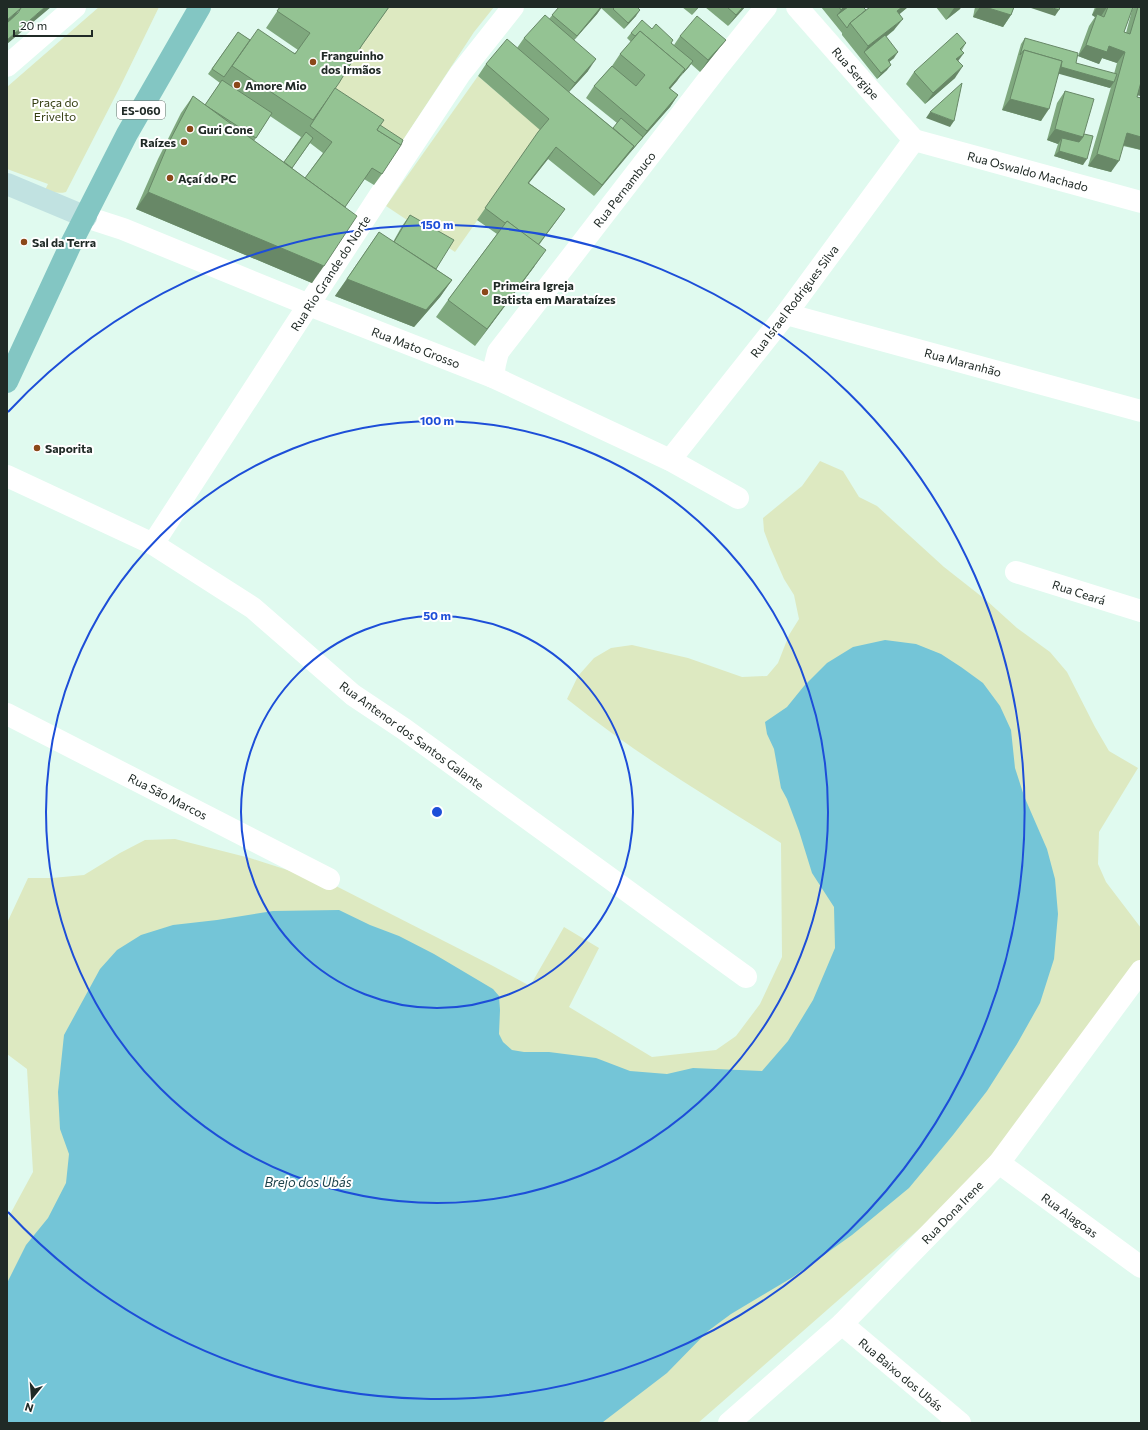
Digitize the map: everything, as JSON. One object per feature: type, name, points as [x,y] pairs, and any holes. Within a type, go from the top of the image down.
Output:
[{"type":"main road","name":"ES-060","points":[[7,382],[70,246],[127,134],[200,7]]},
{"type":"street","points":[[7,66],[75,7]]},
{"type":"street","name":"Rua Rio Grande do Norte","points":[[153,544],[460,74],[514,7]]},
{"type":"street","name":"Rua Pernambuco","points":[[493,377],[498,352],[717,68],[766,7]]},
{"type":"street","name":"Rua Sergipe","points":[[797,7],[914,140]]},
{"type":"street","name":"Rua Oswaldo Machado","points":[[914,140],[1141,202]]},
{"type":"street","name":"Rua Israel Rodrigues Silva","points":[[670,460],[786,314],[914,140]]},
{"type":"street","points":[[7,184],[86,217]]},
{"type":"street","name":"Rua Mato Grosso","points":[[86,217],[123,229],[309,306],[493,377],[670,460],[738,498]]},
{"type":"street","name":"Rua Maranhão","points":[[786,314],[1141,411]]},
{"type":"street","name":"Rua Antenor dos Santos Galante","points":[[7,476],[153,544],[253,608],[353,695],[404,729],[746,977]]},
{"type":"street","name":"Rua Ceará","points":[[1016,572],[1141,612]]},
{"type":"street","name":"Rua São Marcos","points":[[7,714],[329,879]]},
{"type":"street","name":"Rua Dona Irene","points":[[729,1423],[842,1324],[999,1164],[1141,971]]},
{"type":"street","name":"Rua Alagoas","points":[[999,1164],[1141,1267]]},
{"type":"street","name":"Rua Baixo dos Ubás","points":[[842,1324],[960,1423]]},
{"type":"green space","name":"Praça do Erivelto","points":[[99,7],[159,7],[66,192],[58,193],[45,190],[48,184],[7,169],[7,87]]},
{"type":"green space","points":[[389,7],[494,7],[474,32],[399,146],[327,100],[350,62]]},
{"type":"green space","points":[[478,76],[541,130],[455,252],[386,206]]},
{"type":"green space","name":"Brejo dos Ubás","points":[[820,461],[843,471],[859,497],[877,506],[944,567],[986,600],[1017,628],[1050,652],[1067,672],[1109,751],[1138,768],[1099,832],[1098,864],[1106,882],[1141,928],[1141,964],[981,1175],[698,1423],[7,1423],[7,1220],[33,1172],[27,1069],[7,1054],[7,923],[28,878],[52,878],[84,875],[145,840],[175,839],[250,858],[334,885],[530,986],[564,927],[599,948],[569,1007],[652,1057],[716,1050],[736,1036],[760,1004],[782,957],[781,843],[618,738],[567,699],[578,676],[594,658],[611,648],[632,645],[688,658],[742,677],[767,676],[778,663],[789,635],[799,619],[794,595],[784,579],[764,531],[763,518],[802,486]]},
{"type":"water","name":"Brejo dos Ubás","points":[[885,640],[916,644],[941,654],[983,683],[1000,706],[1011,730],[1015,768],[1024,796],[1047,849],[1055,879],[1058,914],[1054,959],[1040,1003],[1017,1044],[987,1091],[909,1188],[852,1235],[793,1277],[731,1314],[708,1331],[667,1373],[603,1422],[7,1423],[7,1283],[26,1245],[48,1218],[66,1183],[69,1154],[60,1129],[58,1092],[64,1035],[100,969],[117,950],[141,935],[173,925],[273,911],[339,910],[370,925],[399,936],[434,954],[493,989],[499,996],[499,1034],[503,1042],[512,1050],[524,1052],[549,1052],[596,1058],[630,1071],[667,1074],[693,1068],[762,1071],[788,1041],[813,1000],[835,948],[834,907],[812,873],[799,831],[787,799],[781,788],[774,749],[767,734],[765,722],[787,707],[804,686],[827,663],[853,647]]},
{"type":"building","points":[[7,7],[21,7],[21,8],[7,20]]},
{"type":"building","points":[[21,7],[45,7],[7,40],[7,23],[18,13]]},
{"type":"building","points":[[280,7],[389,7],[313,120],[232,66],[258,29],[295,54],[310,33],[277,11]]},
{"type":"building","points":[[559,7],[601,7],[577,36],[552,15]]},
{"type":"building","points":[[615,7],[637,7],[640,10],[628,23],[613,9]]},
{"type":"building","points":[[727,7],[743,7],[736,15]]},
{"type":"building","points":[[848,7],[863,7],[866,10],[850,23],[847,28],[837,15]]},
{"type":"building","points":[[870,7],[902,7],[897,11],[903,19],[868,46],[850,23]]},
{"type":"building","points":[[985,7],[1014,7],[1011,15]]},
{"type":"building","points":[[1050,7],[1060,7],[1059,10]]},
{"type":"building","points":[[1108,7],[1133,7],[1124,32],[1130,34],[1138,7],[1141,7],[1141,82],[1137,97],[1141,98],[1141,137],[1127,133],[1119,161],[1097,154],[1125,52],[1109,46],[1107,52],[1086,45],[1097,14],[1104,17]]},
{"type":"building","points":[[545,15],[596,59],[575,83],[524,38]]},
{"type":"building","points":[[697,16],[726,40],[708,60],[680,36]]},
{"type":"building","points":[[642,20],[652,29],[656,24],[673,40],[671,43],[693,61],[683,73],[685,69],[640,31],[635,36],[631,33]]},
{"type":"building","points":[[640,31],[685,69],[669,88],[678,95],[647,131],[594,86],[612,66],[636,86],[645,75],[620,54]]},
{"type":"building","points":[[238,32],[250,40],[224,77],[212,69]]},
{"type":"building","points":[[957,33],[966,43],[960,49],[964,53],[956,59],[963,66],[933,93],[914,72]]},
{"type":"building","points":[[885,35],[898,52],[888,60],[891,65],[881,73],[864,52]]},
{"type":"building","points":[[1025,38],[1078,53],[1076,63],[1117,74],[1114,82],[1061,67],[1062,61],[1024,50],[1020,55]]},
{"type":"building","points":[[507,39],[634,146],[602,185],[556,147],[528,183],[565,209],[538,245],[507,221],[505,223],[485,208],[538,132],[549,119],[486,64]]},
{"type":"building","points":[[1024,50],[1062,61],[1049,109],[1010,99]]},
{"type":"building","points":[[222,80],[272,113],[256,138],[205,105]]},
{"type":"building","points":[[962,83],[954,121],[930,112]]},
{"type":"building","points":[[335,88],[384,120],[377,130],[401,145],[382,174],[372,168],[345,207],[305,178],[332,142],[310,126]]},
{"type":"building","points":[[1065,91],[1094,99],[1083,137],[1055,129]]},
{"type":"building","points":[[193,96],[357,216],[324,266],[148,192],[169,142]]},
{"type":"building","points":[[621,118],[643,137],[630,152],[634,146],[613,128]]},
{"type":"building","points":[[380,125],[403,140],[401,145],[377,130]]},
{"type":"building","points":[[306,132],[313,138],[292,168],[284,162]]},
{"type":"building","points":[[1084,134],[1093,136],[1087,159],[1059,151],[1062,138],[1079,142]]},
{"type":"building","points":[[410,215],[454,240],[436,269],[394,242]]},
{"type":"building","name":"Primeira Igreja Batista em Marataízes","points":[[507,221],[546,250],[487,329],[448,300]]},
{"type":"building","points":[[379,232],[452,280],[426,310],[347,279]]},
{"type":"place","name":"Franguinho dos Irmãos","points":[[313,62]]},
{"type":"place","name":"Amore Mio","points":[[237,85]]},
{"type":"place","name":"Guri Cone","points":[[190,129]]},
{"type":"place","name":"Raízes","points":[[184,142]]},
{"type":"place","name":"Açaí do PC","points":[[170,178]]},
{"type":"place","name":"Sal da Terra","points":[[24,242]]},
{"type":"place","name":"Primeira Igreja Batista em Marataízes","points":[[485,292]]},
{"type":"place","name":"Saporita","points":[[37,448]]}]
